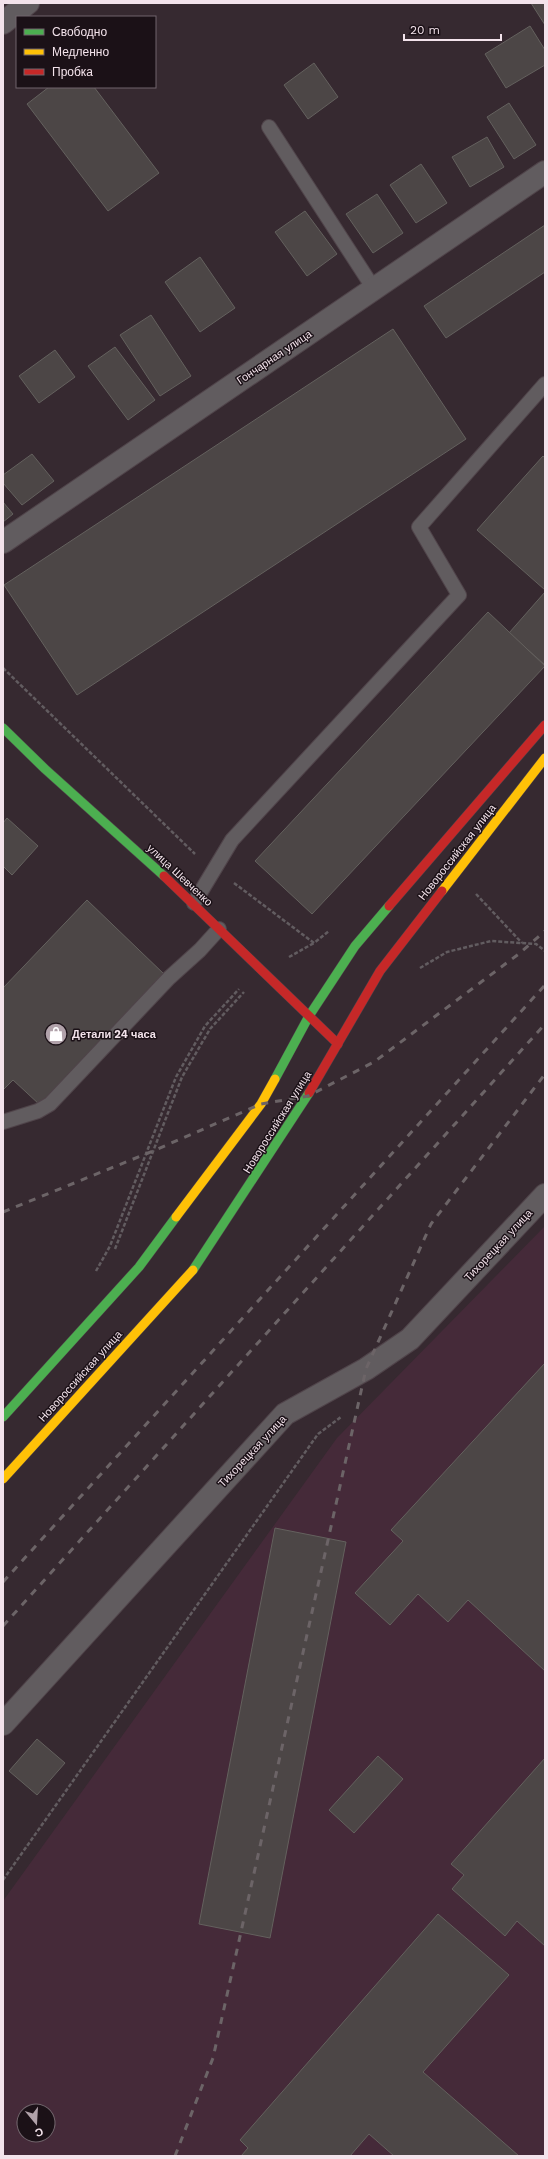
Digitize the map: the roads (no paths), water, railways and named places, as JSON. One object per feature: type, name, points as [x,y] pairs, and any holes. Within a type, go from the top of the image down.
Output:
[{"type":"main road","name":"Новороссийская улица","points":[[3,1417],[82,1332],[139,1267],[261,1104],[309,1016],[355,946],[545,725]]},
{"type":"main road","name":"улица Шевченко","points":[[3,728],[45,769],[194,903],[338,1044]]},
{"type":"main road","name":"Новороссийская улица","points":[[3,1480],[197,1266],[308,1096],[380,971],[545,758]]},
{"type":"street","points":[[3,23],[28,3]]},
{"type":"street","name":"Гончарная улица","points":[[3,542],[545,172]]},
{"type":"street","name":"Тихорецкая улица","points":[[3,1724],[285,1414],[366,1368],[410,1339],[545,1195]]},
{"type":"lane","points":[[269,127],[374,289]]},
{"type":"lane","points":[[194,903],[232,840],[459,595],[419,527],[545,384]]},
{"type":"lane","points":[[3,1122],[38,1111],[50,1104],[169,978],[200,950],[219,929]]},
{"type":"railway","points":[[3,1212],[153,1151],[261,1104],[308,1096],[374,1062],[520,953],[545,931]]},
{"type":"railway","points":[[3,1582],[545,985]]},
{"type":"railway","points":[[3,1626],[545,1024]]},
{"type":"railway","points":[[175,2156],[213,2058],[366,1369],[431,1224],[545,1074]]},
{"type":"place","name":"Детали 24 часа","points":[[56,1034]]}]
